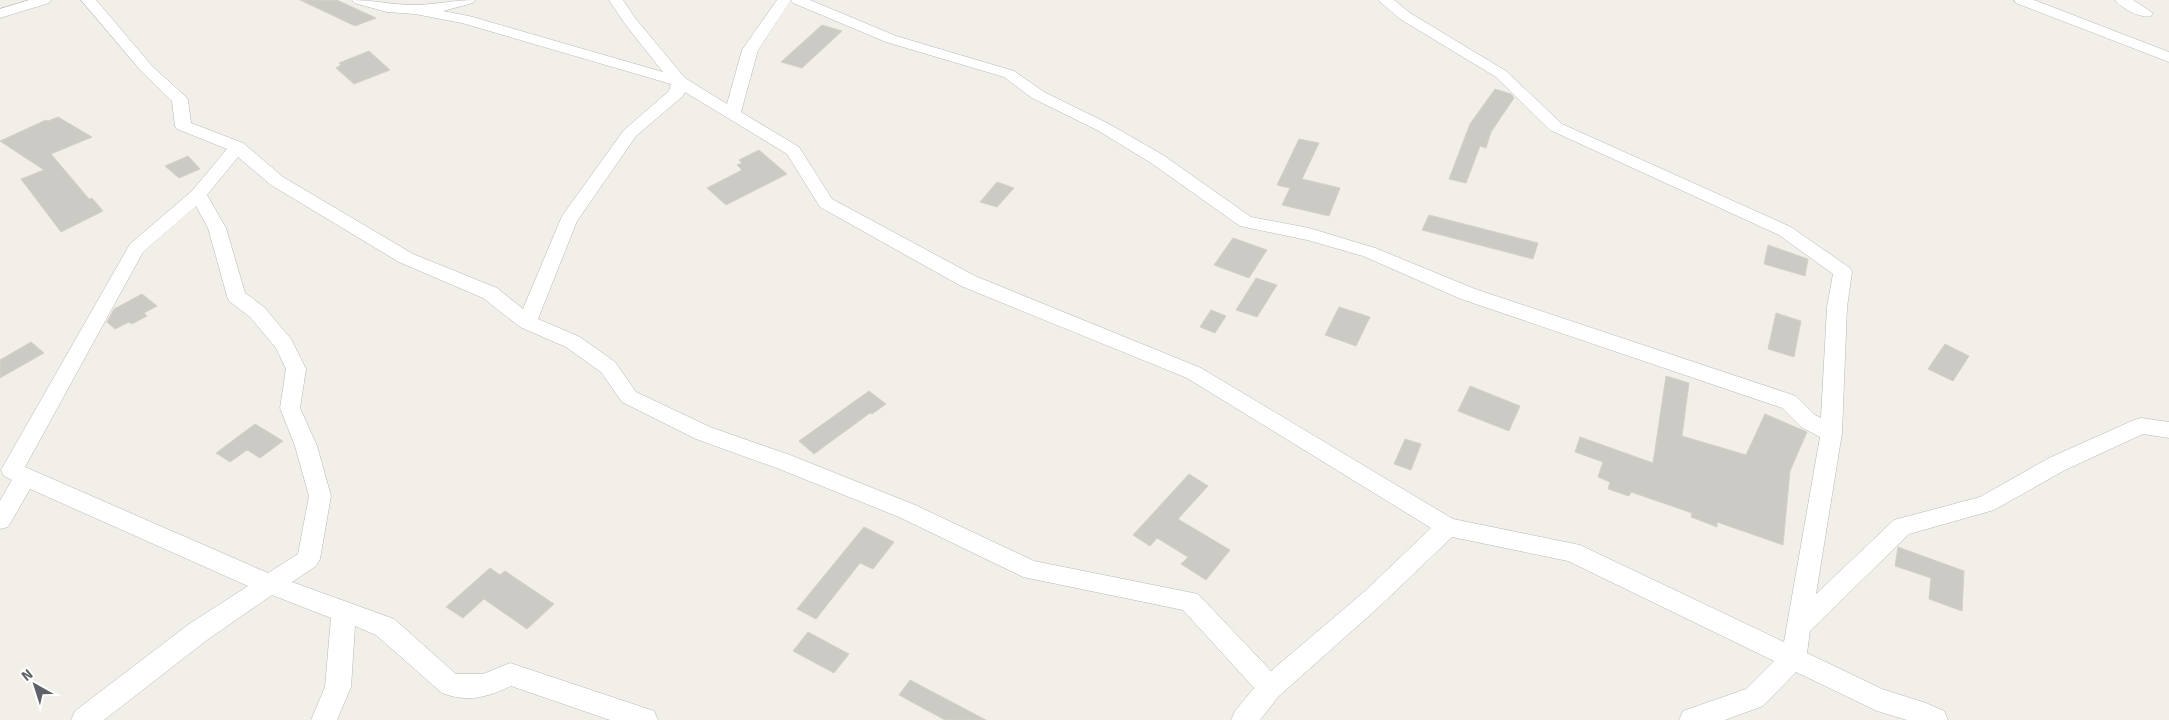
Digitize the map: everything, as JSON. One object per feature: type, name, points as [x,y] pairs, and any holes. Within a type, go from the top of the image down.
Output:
[{"type":"street","points":[[0,14],[44,0]]},
{"type":"street","points":[[88,0],[147,69],[180,100],[183,126],[237,147],[277,181],[406,258],[490,293],[527,322],[574,342],[608,367],[629,397],[703,434],[782,461],[907,511],[1031,570],[1190,601],[1270,688]]},
{"type":"street","points":[[359,0],[374,5],[464,19],[679,80],[793,151],[826,203],[968,281],[1194,373],[1448,527],[1572,552],[1876,699],[1917,711],[1935,720]]},
{"type":"street","points":[[420,11],[468,0]]},
{"type":"street","points":[[527,322],[568,220],[630,133],[677,93],[679,80],[630,21],[616,0]]},
{"type":"street","points":[[732,114],[750,50],[784,0]]},
{"type":"street","points":[[798,0],[891,39],[1009,74],[1038,95],[1103,127],[1157,159],[1246,222],[1309,234],[1369,252],[1468,294],[1789,402],[1808,421],[1831,433]]},
{"type":"street","points":[[1385,0],[1405,16],[1500,74],[1556,127],[1785,231],[1842,272],[1837,308],[1831,433],[1794,658],[1754,698],[1692,720]]},
{"type":"street","points":[[2022,0],[2169,57]]},
{"type":"street","points":[[2122,0],[2146,13]]},
{"type":"street","points":[[0,520],[13,470],[136,248],[198,195],[237,147]]},
{"type":"street","points":[[84,720],[198,632],[308,559],[320,496],[306,446],[290,408],[296,370],[284,344],[257,312],[236,296],[217,228],[198,195]]},
{"type":"street","points":[[1799,626],[1902,526],[1986,504],[2057,464],[2141,426],[2169,430]]},
{"type":"street","points":[[13,470],[270,584],[385,627],[451,686],[484,686],[510,674],[645,720]]},
{"type":"street","points":[[1244,720],[1270,688],[1373,598],[1448,527]]},
{"type":"street","points":[[324,720],[338,687],[344,611]]},
{"type":"building","points":[[300,0],[337,0],[376,18],[355,26]]},
{"type":"building","points":[[822,25],[842,31],[802,68],[781,62]]},
{"type":"building","points":[[369,51],[390,70],[354,84],[336,68],[341,65],[339,63]]},
{"type":"building","points":[[1495,89],[1511,94],[1514,98],[1491,132],[1486,148],[1480,146],[1466,183],[1449,179],[1470,124]]},
{"type":"building","points":[[58,117],[92,137],[51,154],[89,199],[92,198],[103,211],[61,232],[21,179],[44,170],[0,141],[46,120]]},
{"type":"building","points":[[1299,139],[1319,143],[1302,179],[1340,188],[1329,216],[1282,205],[1290,188],[1277,185]]},
{"type":"building","points":[[759,150],[787,174],[726,205],[707,188],[742,170],[737,165],[742,163],[739,160]]},
{"type":"building","points":[[188,156],[200,169],[179,178],[165,166]]},
{"type":"building","points":[[997,182],[1014,188],[997,207],[980,202]]},
{"type":"building","points":[[1429,215],[1538,243],[1533,259],[1422,230]]},
{"type":"building","points":[[1233,238],[1267,250],[1249,278],[1214,265]]},
{"type":"building","points":[[1768,245],[1808,259],[1805,276],[1764,264]]},
{"type":"building","points":[[1256,278],[1277,285],[1257,317],[1236,310]]},
{"type":"building","points":[[142,294],[157,306],[144,313],[147,316],[132,324],[129,322],[115,329],[107,322],[114,309]]},
{"type":"building","points":[[1339,307],[1370,317],[1356,346],[1325,335]]},
{"type":"building","points":[[1211,310],[1226,316],[1215,333],[1200,327]]},
{"type":"building","points":[[1776,313],[1801,321],[1794,357],[1768,349]]},
{"type":"building","points":[[31,342],[44,353],[0,378],[0,360]]},
{"type":"building","points":[[1945,344],[1969,356],[1953,381],[1928,369]]},
{"type":"building","points":[[1666,376],[1689,383],[1682,436],[1746,455],[1765,414],[1807,432],[1790,471],[1783,545],[1717,522],[1717,527],[1691,517],[1692,513],[1631,492],[1629,496],[1608,489],[1610,482],[1598,477],[1603,462],[1575,452],[1580,437],[1653,463]]},
{"type":"building","points":[[1470,386],[1520,406],[1509,431],[1458,411]]},
{"type":"building","points":[[869,391],[886,404],[872,414],[870,413],[814,454],[799,441]]},
{"type":"building","points":[[255,424],[283,441],[260,458],[247,450],[230,462],[216,453]]},
{"type":"building","points":[[1405,439],[1421,444],[1411,470],[1394,464]]},
{"type":"building","points":[[1189,474],[1208,486],[1178,519],[1230,550],[1206,580],[1181,564],[1188,557],[1157,538],[1150,546],[1133,535]]},
{"type":"building","points":[[864,527],[894,542],[873,569],[860,563],[816,619],[797,609]]},
{"type":"building","points":[[1898,547],[1964,571],[1962,611],[1929,599],[1931,578],[1895,566]]},
{"type":"building","points":[[490,568],[500,575],[505,571],[554,604],[527,629],[484,599],[463,618],[446,607]]},
{"type":"building","points":[[808,632],[849,654],[834,673],[793,651]]},
{"type":"building","points":[[910,680],[986,720],[945,720],[899,695]]}]
